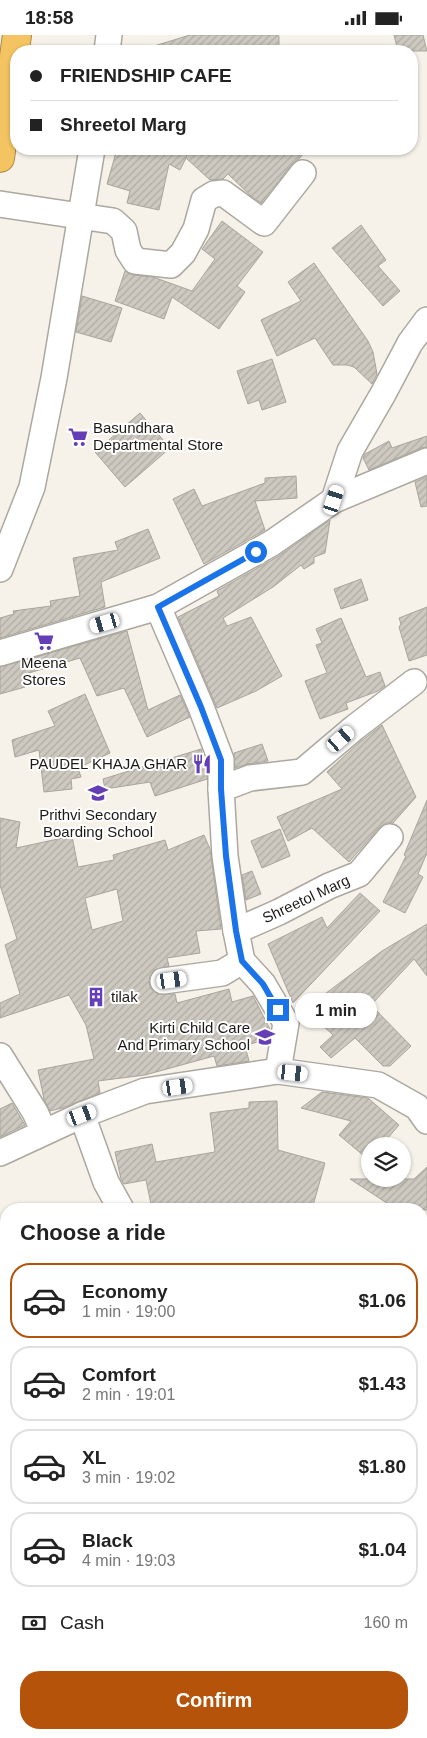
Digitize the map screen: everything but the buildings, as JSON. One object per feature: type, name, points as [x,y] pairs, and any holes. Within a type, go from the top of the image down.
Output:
[{"type":"highway","points":[[0,158],[10,86]]},
{"type":"street","points":[[0,569],[32,487],[54,378],[91,155]]},
{"type":"street","points":[[0,204],[113,221],[124,231],[128,250],[135,261],[171,265],[182,253],[196,229],[204,200],[214,194],[223,193],[264,223],[303,173]]},
{"type":"street","points":[[334,500],[350,451],[410,343],[427,320]]},
{"type":"street","points":[[0,653],[158,607],[272,543],[334,500],[427,461]]},
{"type":"street","points":[[158,607],[221,760],[221,789],[226,856],[242,961],[263,984],[286,1023],[278,1071]]},
{"type":"street","points":[[221,789],[250,778],[302,772],[354,727],[414,683]]},
{"type":"street","name":"Shreetol Marg","points":[[236,931],[279,912],[329,886],[359,874],[390,837]]},
{"type":"street","points":[[163,981],[222,973],[242,961]]},
{"type":"street","points":[[0,1056],[35,1113],[44,1133]]},
{"type":"street","points":[[0,1153],[82,1115],[145,1091],[278,1071],[378,1085],[424,1109]]},
{"type":"street","points":[[82,1115],[106,1182],[117,1203]]},
{"type":"place","name":"Basundhara Departmental Store","points":[[78,437]]},
{"type":"place","name":"Meena Stores","points":[[44,641]]},
{"type":"place","name":"PAUDEL KHAJA GHAR","points":[[202,764]]},
{"type":"place","name":"Prithvi Secondary Boarding School","points":[[98,793]]},
{"type":"place","name":"tilak","points":[[96,997]]},
{"type":"place","name":"Kirti Child Care And Primary School","points":[[265,1037]]},
{"type":"route","points":[[256,552],[158,607],[201,707],[221,760],[221,789],[226,856],[242,961],[263,984],[278,1010]]}]
